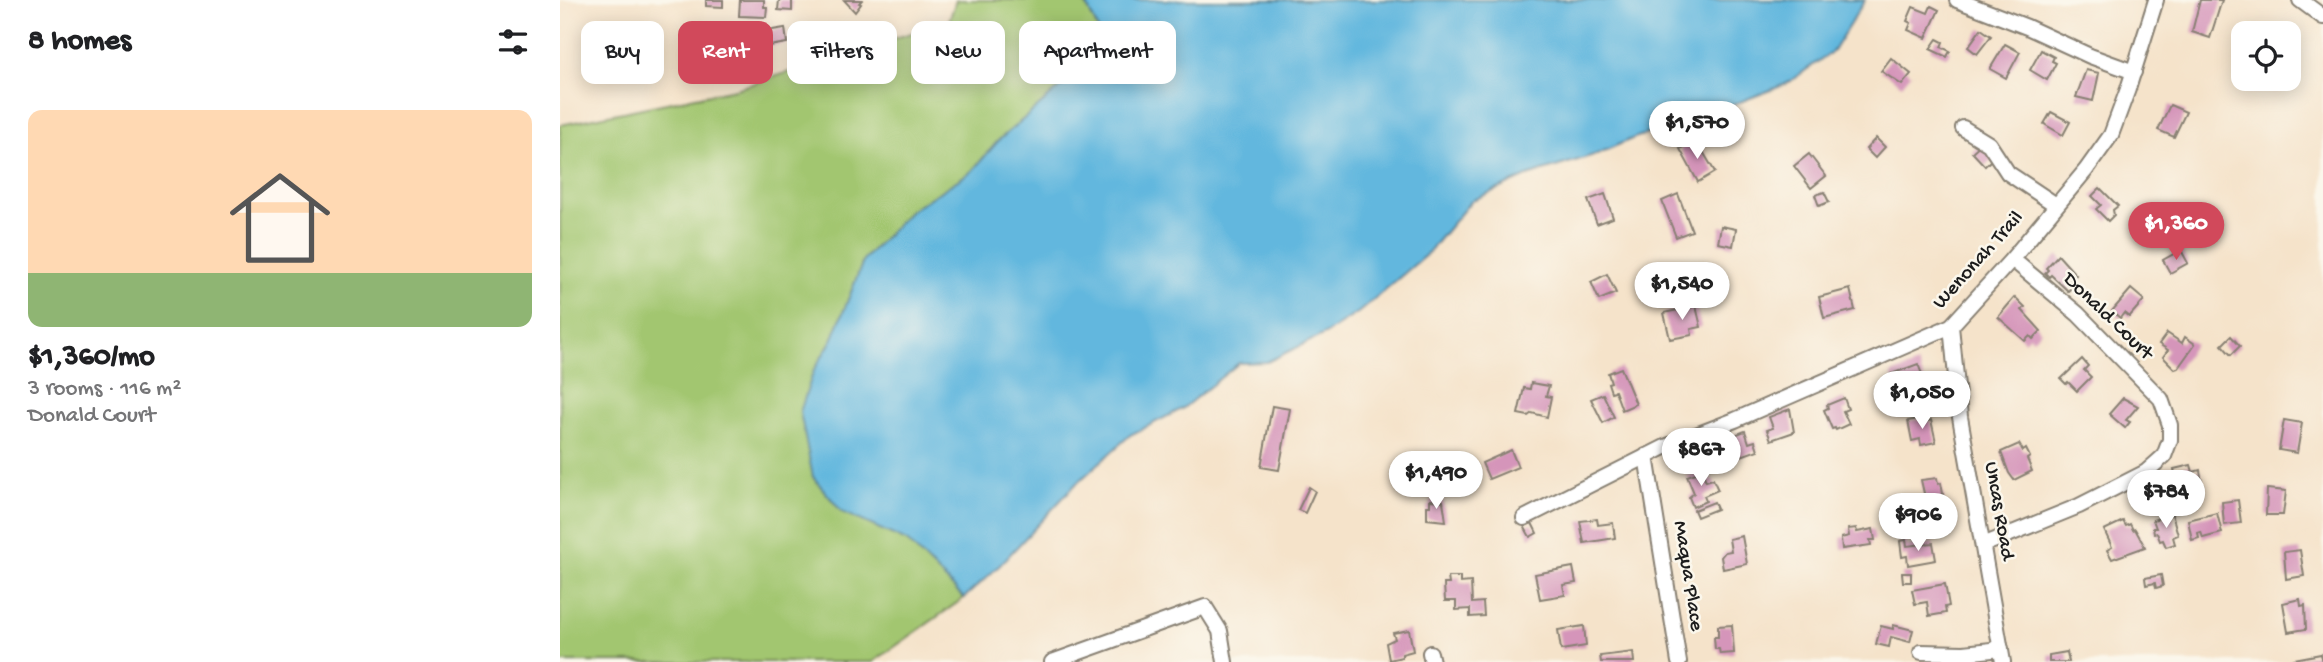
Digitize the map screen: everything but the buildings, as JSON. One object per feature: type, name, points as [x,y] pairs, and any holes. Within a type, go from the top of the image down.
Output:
[{"type":"street","points":[[1957,0],[2134,72]]},
{"type":"street","name":"Wenonah Trail","points":[[1524,518],[1646,456],[1951,326],[2012,259],[2086,170],[2111,135],[2156,0]]},
{"type":"street","points":[[2300,0],[2323,17]]},
{"type":"street","points":[[1963,128],[1989,144],[2008,173],[2056,205]]},
{"type":"street","name":"Donald Court","points":[[1983,545],[2079,506],[2146,472],[2164,456],[2170,440],[2170,425],[2161,399],[2078,314],[2012,259]]},
{"type":"street","name":"Uncas Road","points":[[1951,326],[1960,417],[2002,655]]},
{"type":"street","name":"Maqua Place","points":[[1646,456],[1679,662]]},
{"type":"street","points":[[1052,662],[1205,607],[1220,631],[1224,662]]},
{"type":"street","points":[[1921,652],[2002,655]]},
{"type":"green space","points":[[956,0],[1078,0],[1087,6],[1094,21],[1019,21],[1019,84],[1065,84],[999,140],[972,171],[911,210],[864,259],[833,338],[814,370],[813,477],[842,512],[907,541],[964,598],[873,662],[560,662],[560,125],[752,84],[773,84],[773,77],[787,73],[787,84],[897,84],[897,38],[911,33],[911,84],[1005,84],[1005,21],[949,21]]},
{"type":"water","points":[[1095,0],[1865,0],[1833,51],[1786,84],[1709,114],[1634,138],[1597,154],[1527,176],[1471,201],[1427,254],[1359,312],[1325,334],[1267,362],[1239,363],[1182,409],[1130,435],[1074,486],[1000,565],[964,598],[907,541],[842,512],[813,477],[800,412],[814,370],[833,338],[864,259],[911,210],[972,171],[999,140],[1065,84],[1176,84],[1176,21],[1094,21],[1087,6]]}]
